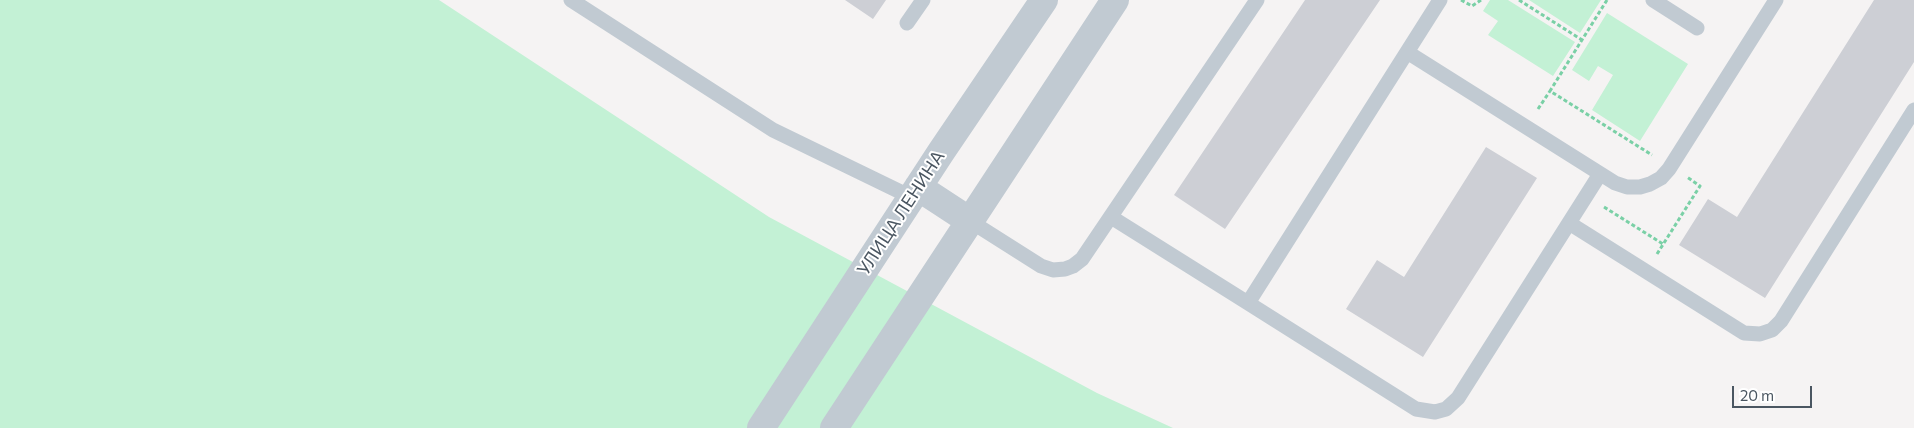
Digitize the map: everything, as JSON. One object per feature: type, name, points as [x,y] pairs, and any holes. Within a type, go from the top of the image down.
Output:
[{"type":"street","name":"УЛИЦА ЛЕНИНА","points":[[761,428],[914,192],[1044,0]]},
{"type":"street","points":[[834,428],[1115,0]]},
{"type":"street","points":[[914,192],[970,221]]},
{"type":"lane","points":[[570,0],[594,6],[773,130],[914,192]]},
{"type":"lane","points":[[907,23],[923,0]]},
{"type":"lane","points":[[970,221],[1041,266],[1053,270],[1065,269],[1082,260],[1257,0]]},
{"type":"lane","points":[[1248,303],[1440,0]]},
{"type":"lane","points":[[1652,0],[1697,28]]},
{"type":"lane","points":[[1407,52],[1615,183],[1627,187],[1640,187],[1661,178],[1671,167],[1776,0]]},
{"type":"lane","points":[[1569,223],[1744,333],[1760,334],[1772,330],[1781,321],[1914,110]]},
{"type":"lane","points":[[1111,217],[1416,409],[1435,412],[1446,409],[1458,398],[1600,174]]},
{"type":"path","points":[[1460,0],[1472,6],[1481,0]]},
{"type":"path","points":[[1519,0],[1582,40]]},
{"type":"path","points":[[1607,0],[1550,91],[1700,186],[1646,271]]},
{"type":"path","points":[[1586,196],[1663,244]]},
{"type":"green space","points":[[0,0],[439,0],[769,217],[1097,393],[1173,428],[0,428]]},
{"type":"green space","points":[[1490,0],[1508,0],[1575,42],[1553,76],[1488,35],[1498,21],[1483,11]]},
{"type":"green space","points":[[1529,0],[1601,0],[1580,33]]},
{"type":"green space","points":[[1607,13],[1688,64],[1640,141],[1592,110],[1613,75],[1598,66],[1589,81],[1572,70]]},
{"type":"building","points":[[845,0],[886,0],[873,19]]},
{"type":"building","points":[[1305,0],[1380,0],[1225,229],[1174,195]]},
{"type":"building","points":[[1874,0],[1914,0],[1914,62],[1765,298],[1679,245],[1708,199],[1737,217]]},
{"type":"building","points":[[1486,147],[1537,178],[1423,357],[1346,309],[1377,260],[1404,277]]}]
